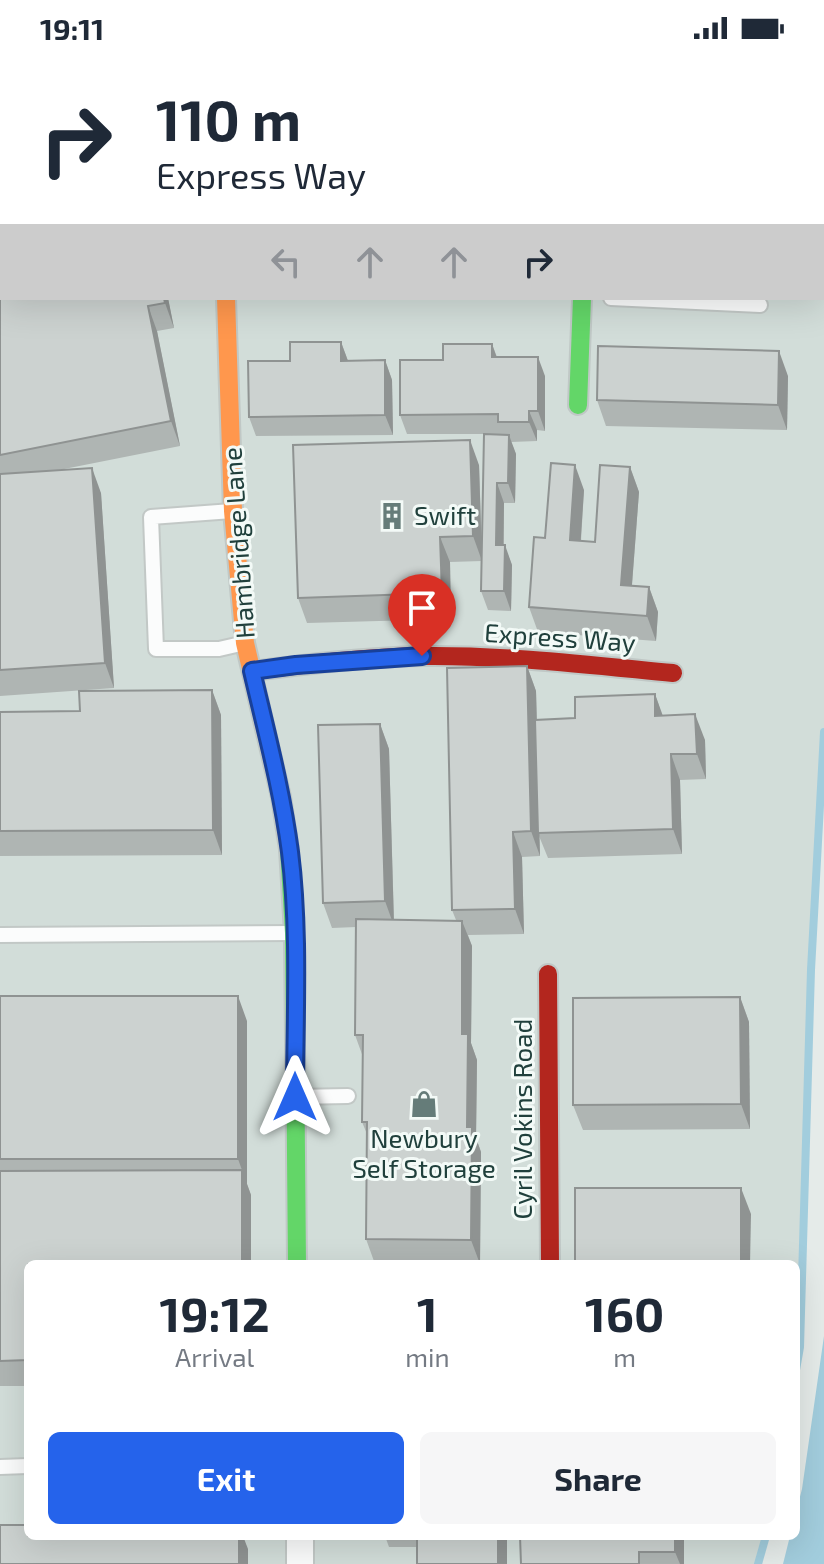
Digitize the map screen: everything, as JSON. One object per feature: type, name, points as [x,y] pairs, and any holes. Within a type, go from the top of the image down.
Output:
[{"type":"street","name":"Hambridge Lane","points":[[226,300],[233,511],[245,643],[281,797],[290,854],[294,933],[297,1260]]},
{"type":"street","points":[[578,405],[582,300]]},
{"type":"street","name":"Express Way","points":[[252,671],[422,656],[536,660],[673,673]]},
{"type":"street","name":"Cyril Vokins Road","points":[[548,974],[550,1260]]},
{"type":"street","points":[[300,1540],[300,1564]]},
{"type":"lane","points":[[654,300],[760,305]]},
{"type":"lane","points":[[233,511],[151,517],[156,649],[219,649],[245,643]]},
{"type":"lane","points":[[0,935],[294,933]]},
{"type":"lane","points":[[295,1097],[348,1096]]},
{"type":"lane","points":[[0,1467],[24,1466]]},
{"type":"shaded area","points":[[0,300],[824,300],[824,732],[811,970],[800,1347],[800,1260],[24,1260],[24,1540],[765,1540],[758,1564],[0,1564]]},
{"type":"water","points":[[824,1336],[824,1564],[783,1564],[789,1540],[800,1540],[802,1489]]},
{"type":"building","points":[[0,300],[164,300],[165,303],[148,306],[171,421],[0,455]]},
{"type":"building","points":[[290,342],[341,342],[341,361],[385,360],[385,415],[249,417],[248,361],[290,361]]},
{"type":"building","points":[[443,344],[492,344],[492,357],[538,357],[538,411],[529,411],[529,422],[498,422],[498,414],[400,415],[400,360],[443,360]]},
{"type":"building","points":[[598,346],[779,351],[778,405],[597,400]]},
{"type":"building","points":[[484,434],[509,435],[508,483],[497,483],[496,545],[505,545],[504,591],[481,591]]},
{"type":"building","name":"Swift","points":[[470,440],[473,536],[440,537],[442,593],[298,598],[293,445]]},
{"type":"building","points":[[551,463],[575,465],[570,540],[595,542],[600,465],[630,467],[621,585],[649,587],[647,616],[529,607],[534,537],[545,538]]},
{"type":"building","points":[[92,468],[105,663],[0,670],[0,474]]},
{"type":"building","points":[[527,666],[531,831],[513,832],[515,909],[452,910],[447,668]]},
{"type":"building","points":[[212,690],[213,830],[0,831],[0,712],[80,711],[79,691]]},
{"type":"building","points":[[655,694],[655,716],[695,714],[697,754],[671,754],[673,829],[538,833],[535,720],[575,718],[575,697]]},
{"type":"building","points":[[380,724],[385,901],[323,903],[318,725]]},
{"type":"building","name":"Newbury Self Storage","points":[[356,919],[462,921],[462,1034],[468,1034],[467,1127],[472,1127],[471,1240],[366,1239],[367,1122],[362,1122],[363,1035],[355,1035]]},
{"type":"building","points":[[0,996],[238,996],[238,1159],[0,1159]]},
{"type":"building","points":[[740,997],[741,1104],[573,1105],[573,998]]},
{"type":"building","points":[[242,1170],[242,1260],[24,1260],[24,1360],[0,1361],[0,1171]]},
{"type":"building","points":[[575,1188],[741,1188],[741,1260],[575,1260]]},
{"type":"building","points":[[0,1525],[24,1525],[24,1540],[239,1540],[239,1564],[0,1564]]},
{"type":"building","points":[[417,1540],[498,1540],[498,1564],[417,1564]]},
{"type":"building","points":[[520,1540],[675,1540],[675,1552],[639,1552],[639,1564],[521,1564]]},
{"type":"waterway","points":[[800,1347],[811,970],[824,732]]},
{"type":"waterway","points":[[758,1564],[765,1540]]},
{"type":"traffic: fast","points":[[578,405],[582,300]]},
{"type":"traffic: fast","points":[[289,849],[294,933],[297,1260]]},
{"type":"traffic: slow","points":[[226,300],[233,511],[245,643],[281,797],[289,849]]},
{"type":"traffic: jam","points":[[252,671],[359,659],[454,656],[673,673]]},
{"type":"traffic: jam","points":[[548,974],[550,1260]]},
{"type":"place","name":"Swift","points":[[392,516]]},
{"type":"place","name":"Newbury Self Storage","points":[[424,1104]]},
{"type":"route","points":[[295,1097],[290,854],[281,797],[252,671],[422,656]]}]
